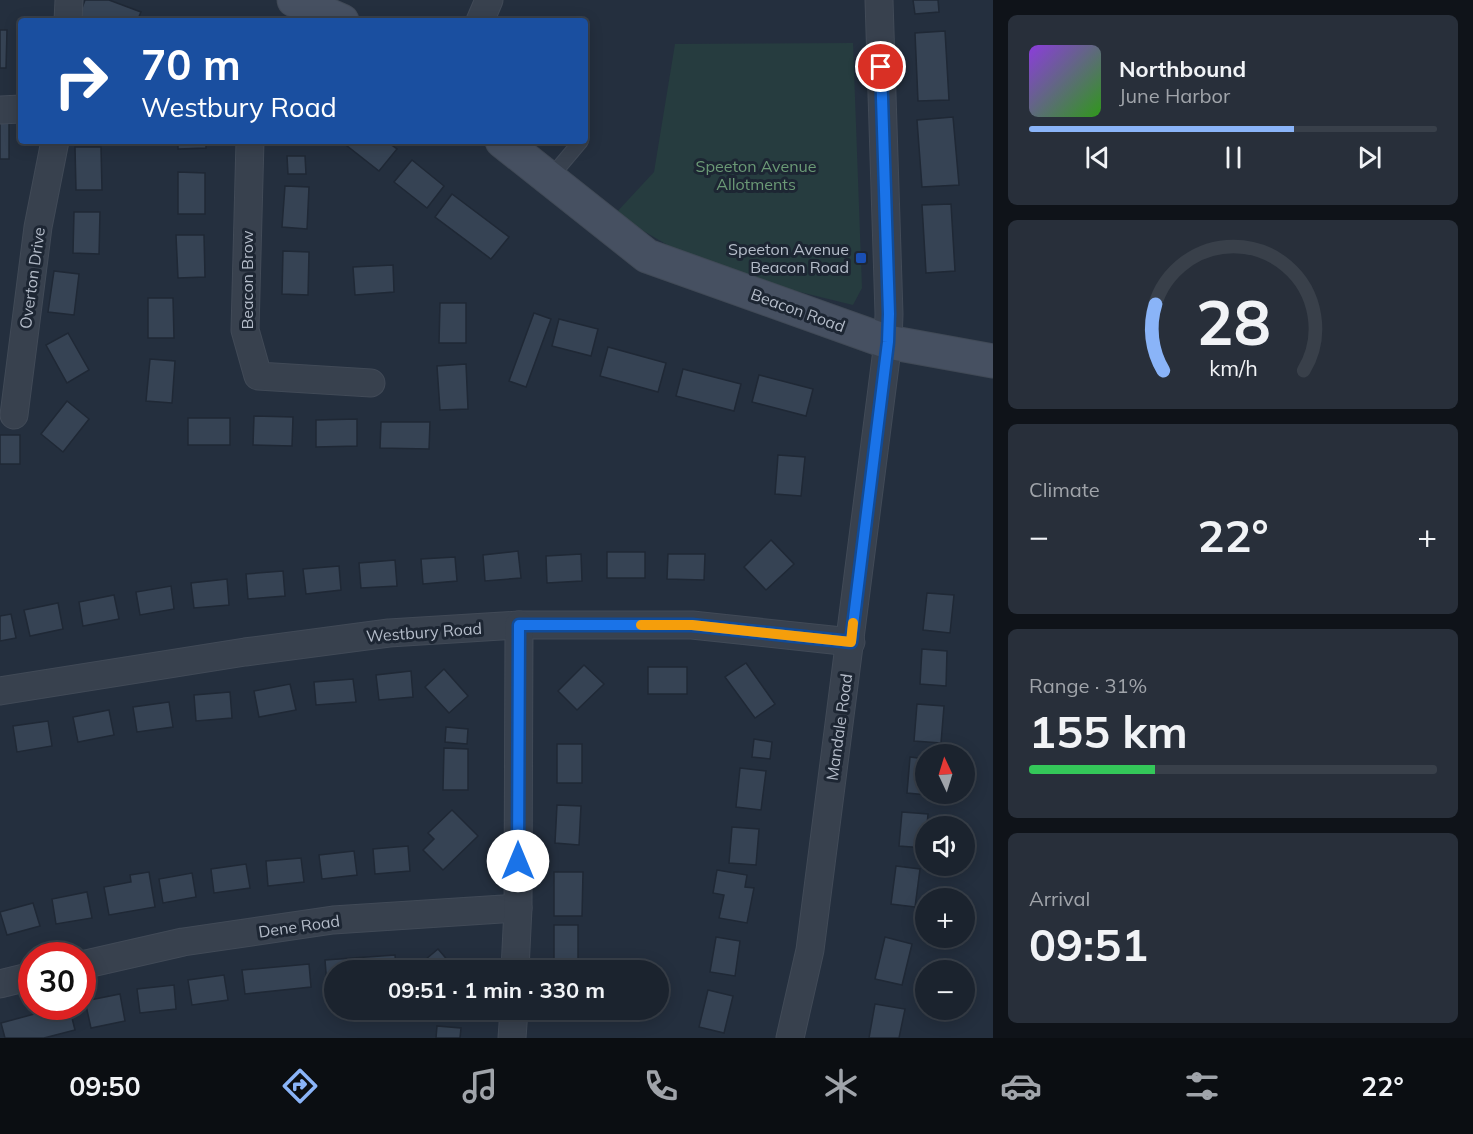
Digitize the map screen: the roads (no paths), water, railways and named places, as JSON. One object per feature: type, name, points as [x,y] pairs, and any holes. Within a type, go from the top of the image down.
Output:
[{"type":"main road","points":[[298,8],[332,18]]},
{"type":"main road","name":"Beacon Road","points":[[506,144],[647,256],[888,342],[993,361]]},
{"type":"street","points":[[68,18],[69,0]]},
{"type":"street","points":[[481,18],[489,0]]},
{"type":"street","name":"Mandale Road","points":[[790,1038],[810,950],[888,342],[879,0]]},
{"type":"street","points":[[0,110],[18,109]]},
{"type":"street","name":"Overton Drive","points":[[14,415],[38,227],[54,144]]},
{"type":"street","name":"Beacon Brow","points":[[250,144],[245,330],[258,376],[371,383]]},
{"type":"street","points":[[515,960],[518,908],[519,625]]},
{"type":"street","name":"Westbury Road","points":[[0,691],[245,652],[389,633],[519,625],[692,625],[851,642]]},
{"type":"street","name":"Dene Road","points":[[96,962],[183,942],[333,920],[518,908]]},
{"type":"street","points":[[0,984],[18,980]]},
{"type":"street","points":[[512,1038],[513,1020]]},
{"type":"lane","points":[[549,179],[578,144]]},
{"type":"place","name":"Speeton Avenue Beacon Road","points":[[861,258]]},
{"type":"park label","name":"Speeton Avenue Allotments","points":[[756,175]]}]
